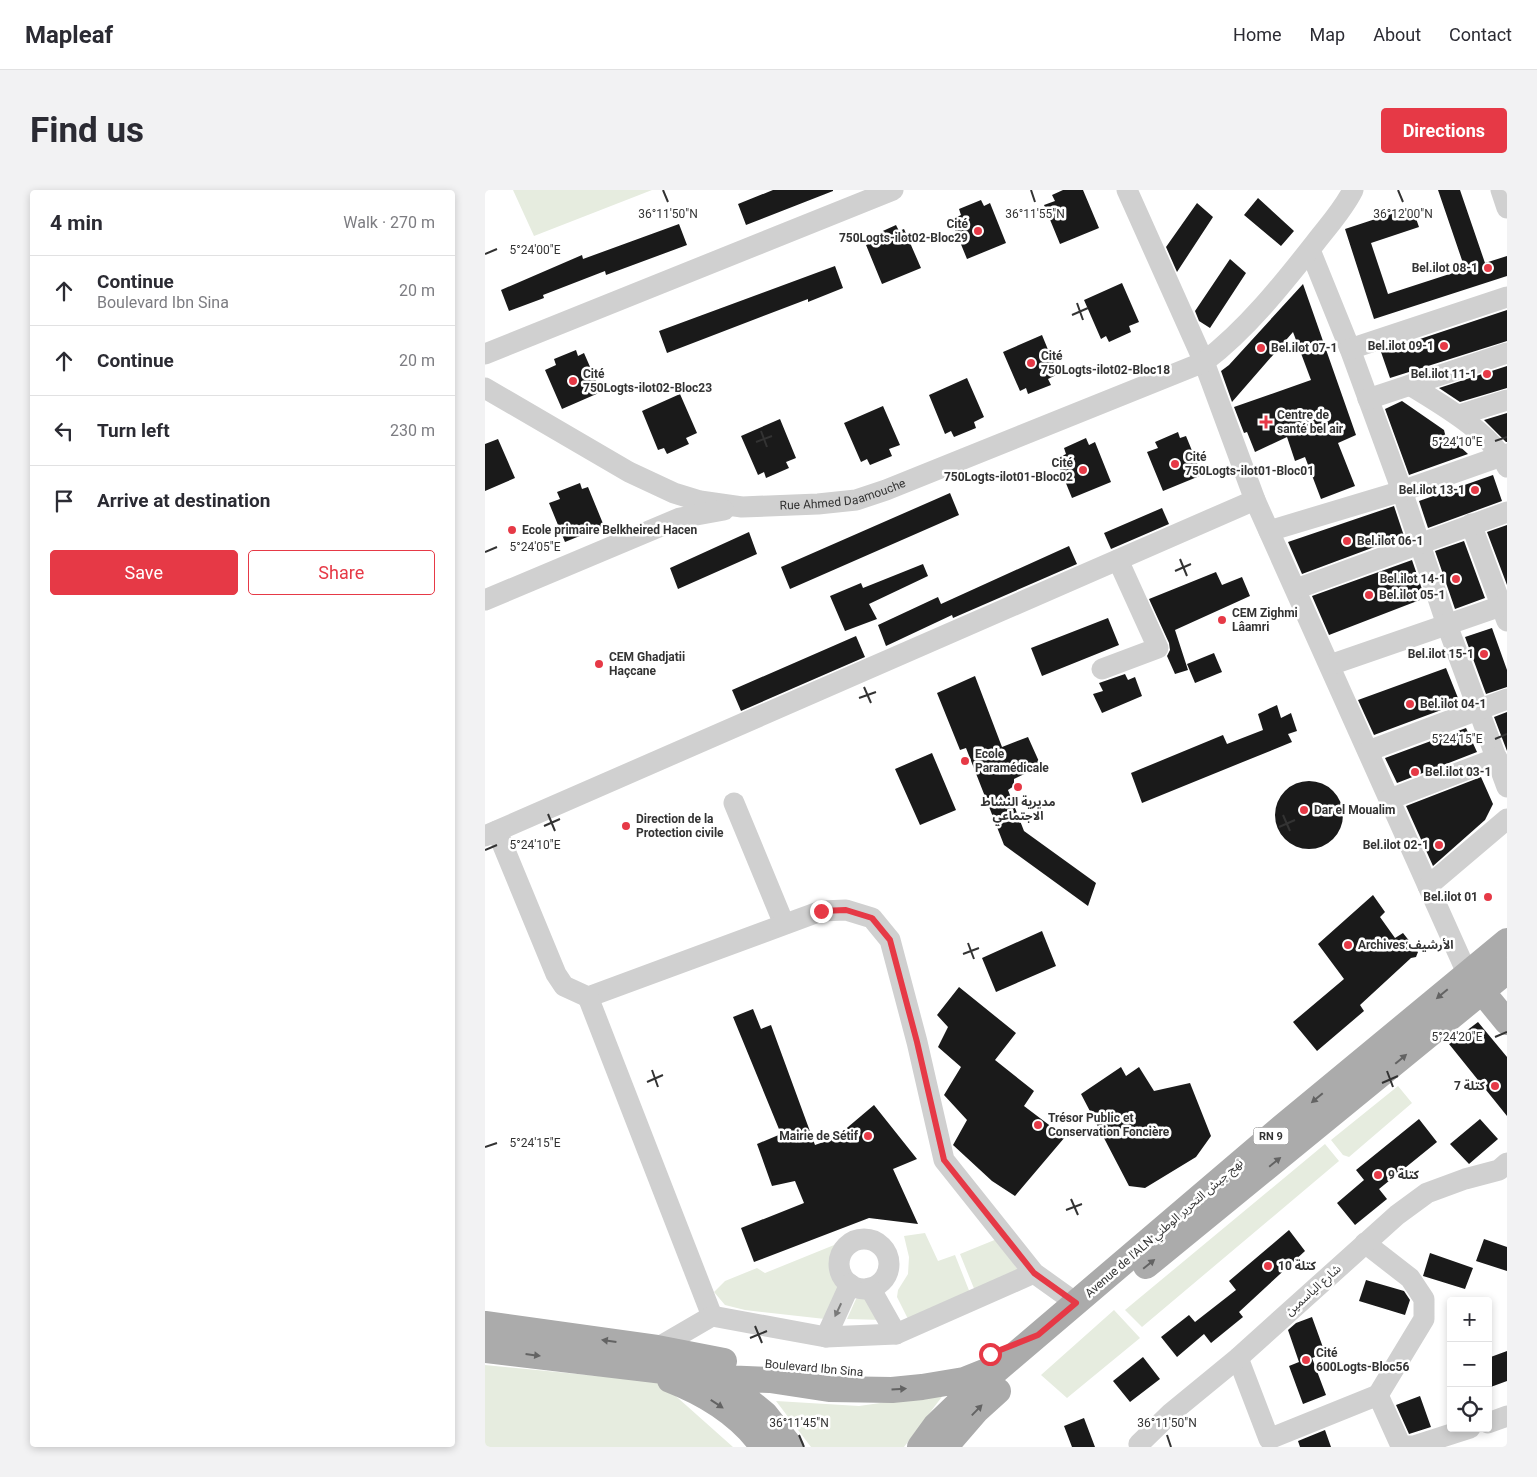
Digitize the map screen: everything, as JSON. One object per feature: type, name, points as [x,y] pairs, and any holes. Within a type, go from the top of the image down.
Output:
[{"type":"main road","name":"Avenue de l'ALN;نهج جيش التحرير الوطني","points":[[1041,1343],[1490,978],[1507,941]]},
{"type":"main road","name":"Avenue de l'ALN;نهج جيش التحرير الوطني","points":[[945,1447],[1076,1303],[1281,1128],[1490,978]]},
{"type":"main road","points":[[1490,978],[1507,1022]]},
{"type":"main road","points":[[485,1324],[657,1348]]},
{"type":"main road","name":"Boulevard Ibn Sina","points":[[657,1348],[710,1360],[824,1372],[879,1373],[932,1369],[1041,1343]]},
{"type":"main road","name":"Boulevard Ibn Sina","points":[[485,1350],[723,1378],[769,1380],[829,1389],[892,1390],[964,1380],[1005,1364],[1041,1343]]},
{"type":"main road","name":"Boulevard Ibn Sina","points":[[657,1348],[683,1358],[723,1378],[765,1414],[791,1447]]},
{"type":"main road","points":[[920,1447],[935,1425],[1005,1364]]},
{"type":"main road","points":[[641,1368],[696,1390],[735,1416],[763,1447]]},
{"type":"street","points":[[485,354],[893,190]]},
{"type":"street","points":[[1127,190],[1204,362],[1255,500],[1390,799],[1455,949],[1490,978]]},
{"type":"street","name":"Rue Ahmed Daamouche","points":[[485,388],[629,472],[674,493],[700,501],[742,507],[855,500],[886,490],[1204,362],[1229,342],[1310,250],[1346,204],[1353,190]]},
{"type":"street","points":[[1310,250],[1350,349],[1507,787]]},
{"type":"street","points":[[1350,349],[1507,297]]},
{"type":"street","points":[[1368,399],[1507,353]]},
{"type":"street","points":[[1269,531],[1505,459],[1459,415],[1410,385]]},
{"type":"street","points":[[1459,415],[1507,400]]},
{"type":"street","points":[[712,1316],[587,997],[564,986],[556,974],[491,834],[1255,500]]},
{"type":"street","points":[[485,600],[680,518],[742,507]]},
{"type":"street","points":[[1295,589],[1507,512]]},
{"type":"street","points":[[1330,665],[1447,624],[1505,610],[1471,524]]},
{"type":"street","points":[[1102,669],[1158,648],[1118,560]]},
{"type":"street","points":[[1368,751],[1507,699]]},
{"type":"street","points":[[1390,799],[1497,758]]},
{"type":"street","points":[[734,803],[784,924]]},
{"type":"street","points":[[1428,886],[1507,818]]},
{"type":"street","points":[[587,997],[821,911],[846,910],[872,918],[890,940],[917,1042],[944,1160],[1034,1273],[1076,1303]]},
{"type":"street","name":"شارع الياسمين","points":[[1140,1447],[1139,1444],[1171,1413],[1238,1358],[1365,1242],[1427,1193],[1465,1179],[1504,1168]]},
{"type":"street","points":[[1238,1358],[1270,1443],[1378,1395],[1424,1319],[1424,1299],[1410,1278],[1365,1242]]},
{"type":"street","points":[[641,1368],[657,1348],[712,1316],[826,1336],[896,1334],[1034,1273]]},
{"type":"street","points":[[826,1336],[860,1286],[896,1334]]},
{"type":"street","points":[[1378,1395],[1401,1446],[1414,1446],[1458,1432]]},
{"type":"shaded area","points":[[513,190],[652,190],[534,236]]},
{"type":"shaded area","points":[[1398,1086],[1412,1103],[1349,1157],[1343,1155],[1331,1140]]},
{"type":"shaded area","points":[[1325,1144],[1339,1161],[1142,1327],[1125,1310]]},
{"type":"shaded area","points":[[925,1233],[938,1261],[955,1255],[970,1293],[908,1319],[897,1297],[898,1290],[908,1274],[909,1257],[904,1236]]},
{"type":"shaded area","points":[[997,1239],[1018,1270],[975,1291],[960,1254]]},
{"type":"shaded area","points":[[844,1241],[829,1267],[838,1286],[825,1319],[745,1310],[725,1305],[714,1292],[725,1281],[757,1268],[765,1273]]},
{"type":"shaded area","points":[[865,1298],[884,1320],[847,1319],[856,1299]]},
{"type":"shaded area","points":[[1114,1310],[1140,1338],[1067,1398],[1041,1375]]},
{"type":"shaded area","points":[[485,1365],[660,1382],[733,1447],[485,1447]]},
{"type":"shaded area","points":[[944,1394],[904,1447],[811,1447],[776,1401],[859,1406]]},
{"type":"building","points":[[773,190],[833,191],[746,225],[738,204]]},
{"type":"building","points":[[1063,190],[1083,190],[1099,228],[1060,244],[1044,205],[1055,201],[1052,195]]},
{"type":"building","name":"Bel.ilot 08-1","points":[[1438,190],[1460,190],[1485,263],[1507,256],[1507,276],[1374,319],[1345,229],[1412,207],[1419,227],[1371,243],[1388,294],[1465,269]]},
{"type":"building","points":[[1258,198],[1294,231],[1281,246],[1244,215]]},
{"type":"building","name":"Cité 750Logts-ilot02-Bloc29","points":[[981,200],[984,206],[990,203],[1006,243],[967,259],[951,220],[961,215],[959,209]]},
{"type":"building","points":[[1197,203],[1213,217],[1177,272],[1166,247]]},
{"type":"building","points":[[679,224],[687,245],[606,275],[605,271],[543,295],[544,298],[509,311],[501,290],[582,255],[583,259]]},
{"type":"building","points":[[896,225],[899,231],[904,229],[921,268],[882,284],[866,245],[877,241],[874,235]]},
{"type":"building","points":[[1230,259],[1246,273],[1210,328],[1199,321],[1195,311]]},
{"type":"building","points":[[835,266],[843,288],[808,302],[808,299],[667,353],[659,331]]},
{"type":"building","points":[[1122,283],[1139,322],[1129,326],[1131,332],[1109,342],[1106,336],[1101,339],[1084,300]]},
{"type":"building","points":[[1303,284],[1356,435],[1338,443],[1355,486],[1321,499],[1305,457],[1295,461],[1287,437],[1255,452],[1247,432],[1244,433],[1234,407],[1311,380],[1293,332],[1232,402],[1221,371],[1229,365]]},
{"type":"building","name":"Bel.ilot 09-1","points":[[1507,310],[1507,341],[1390,378],[1381,352]]},
{"type":"building","name":"Cité 750Logts-ilot02-Bloc18","points":[[1042,335],[1058,374],[1048,379],[1051,385],[1028,394],[1026,388],[1020,391],[1003,352]]},
{"type":"building","name":"Cité 750Logts-ilot02-Bloc23","points":[[576,350],[578,356],[584,353],[601,392],[562,409],[545,370],[556,365],[554,359]]},
{"type":"building","points":[[1507,366],[1507,388],[1460,402],[1439,388]]},
{"type":"building","points":[[967,378],[984,417],[974,422],[976,428],[954,437],[951,431],[945,434],[929,395]]},
{"type":"building","points":[[680,394],[697,433],[686,438],[689,444],[667,454],[664,448],[658,450],[642,411]]},
{"type":"building","points":[[1402,401],[1444,430],[1448,446],[1456,443],[1468,454],[1409,475],[1385,409]]},
{"type":"building","points":[[883,406],[900,445],[889,449],[892,456],[870,465],[867,459],[861,462],[844,423]]},
{"type":"building","points":[[1507,413],[1507,442],[1506,442],[1484,420]]},
{"type":"building","points":[[780,419],[796,458],[786,462],[789,468],[766,478],[764,472],[758,475],[741,436]]},
{"type":"building","name":"Cité 750Logts-ilot01-Bloc01","points":[[1178,432],[1180,438],[1186,436],[1202,475],[1163,491],[1147,452],[1158,448],[1155,442]]},
{"type":"building","name":"Cité 750Logts-ilot01-Bloc02","points":[[1086,438],[1089,445],[1095,442],[1111,482],[1072,498],[1056,459],[1066,454],[1064,448]]},
{"type":"building","points":[[498,439],[515,478],[485,491],[485,444]]},
{"type":"building","name":"Bel.ilot 13-1","points":[[1493,475],[1502,501],[1428,528],[1419,501]]},
{"type":"building","points":[[580,483],[582,489],[588,487],[604,526],[565,542],[549,503],[560,499],[557,492]]},
{"type":"building","points":[[950,493],[959,515],[790,589],[781,567]]},
{"type":"building","name":"Bel.ilot 06-1","points":[[1394,506],[1404,536],[1302,574],[1288,542]]},
{"type":"building","points":[[1162,508],[1169,524],[1111,549],[1104,533]]},
{"type":"building","points":[[1507,525],[1507,585],[1487,532]]},
{"type":"building","points":[[749,532],[757,554],[678,589],[670,568]]},
{"type":"building","name":"Bel.ilot 14-1","points":[[1464,541],[1485,598],[1455,609],[1435,551]]},
{"type":"building","points":[[1069,546],[1077,564],[953,618],[952,615],[886,646],[878,625],[938,597],[941,604]]},
{"type":"building","name":"Bel.ilot 05-1","points":[[1412,560],[1425,598],[1329,635],[1312,596]]},
{"type":"building","points":[[923,564],[928,576],[869,604],[877,619],[845,631],[830,596],[861,583],[863,588]]},
{"type":"building","points":[[1216,572],[1222,585],[1242,577],[1250,596],[1175,630],[1188,670],[1175,674],[1167,656],[1170,650],[1169,643],[1149,599]]},
{"type":"building","points":[[1108,618],[1119,645],[1042,676],[1031,648]]},
{"type":"building","name":"Bel.ilot 15-1","points":[[1492,628],[1507,670],[1507,687],[1486,694],[1465,637]]},
{"type":"building","points":[[856,636],[865,657],[741,711],[732,690]]},
{"type":"building","points":[[1214,653],[1222,672],[1195,683],[1187,664]]},
{"type":"building","name":"Bel.ilot 04-1","points":[[1446,668],[1460,703],[1374,735],[1358,700]]},
{"type":"building","points":[[1125,674],[1128,680],[1135,677],[1142,696],[1102,713],[1093,694],[1103,691],[1099,683]]},
{"type":"building","points":[[975,676],[1002,747],[1028,737],[1041,766],[1014,779],[1014,786],[1008,790],[1024,831],[1096,883],[1088,906],[1004,845],[966,748],[960,750],[937,693]]},
{"type":"building","points":[[1277,705],[1281,718],[1291,713],[1297,731],[1288,734],[1292,742],[1142,803],[1131,773],[1223,735],[1227,744],[1263,730],[1258,714]]},
{"type":"building","points":[[1507,712],[1507,751],[1494,717]]},
{"type":"building","name":"Bel.ilot 03-1","points":[[1466,728],[1477,752],[1397,783],[1385,758]]},
{"type":"building","points":[[932,753],[956,810],[920,825],[895,769]]},
{"type":"building","name":"Bel.ilot 02-1","points":[[1481,777],[1493,804],[1485,820],[1433,866],[1406,806]]},
{"type":"building","points":[[1309,781],[1322,784],[1333,791],[1340,802],[1343,815],[1340,828],[1333,839],[1322,846],[1309,849],[1296,846],[1285,839],[1278,828],[1275,815],[1278,802],[1285,791],[1296,784]]},
{"type":"building","name":"Archives:الأرشيف","points":[[1373,895],[1385,912],[1380,917],[1395,938],[1403,933],[1418,952],[1416,957],[1411,958],[1360,1005],[1364,1011],[1317,1051],[1293,1022],[1344,979],[1318,944]]},
{"type":"building","points":[[1042,931],[1056,966],[996,992],[982,958]]},
{"type":"building","points":[[959,987],[1016,1033],[995,1060],[1034,1091],[1024,1106],[1065,1137],[1015,1196],[992,1181],[953,1145],[967,1120],[944,1095],[961,1067],[938,1047],[948,1027],[937,1015]]},
{"type":"building","name":"Mairie de Sétif","points":[[753,1009],[761,1029],[771,1025],[815,1145],[835,1138],[874,1105],[917,1159],[893,1169],[918,1224],[869,1218],[754,1262],[741,1228],[804,1203],[795,1181],[772,1186],[757,1144],[781,1134],[733,1017]]},
{"type":"building","name":"كتلة 7","points":[[1478,1022],[1507,1057],[1507,1116],[1449,1044]]},
{"type":"building","points":[[1121,1067],[1126,1076],[1139,1067],[1154,1091],[1190,1083],[1211,1136],[1196,1157],[1145,1188],[1129,1186],[1081,1094]]},
{"type":"building","name":"كتلة 9","points":[[1419,1119],[1437,1142],[1379,1189],[1387,1199],[1355,1225],[1337,1203],[1364,1180],[1356,1170]]},
{"type":"building","points":[[1480,1119],[1498,1139],[1469,1164],[1450,1144]]},
{"type":"building","points":[[1289,1230],[1305,1251],[1239,1312],[1243,1317],[1211,1343],[1204,1334],[1177,1357],[1161,1337],[1189,1315],[1195,1322],[1236,1290],[1229,1281]]},
{"type":"building","points":[[1484,1239],[1507,1247],[1507,1271],[1476,1261]]},
{"type":"building","points":[[1430,1253],[1473,1268],[1465,1289],[1423,1276]]},
{"type":"building","points":[[1366,1280],[1404,1291],[1410,1300],[1405,1315],[1359,1301]]},
{"type":"building","name":"Cité 600Logts-Bloc56","points":[[1312,1317],[1325,1353],[1312,1358],[1326,1395],[1303,1404],[1289,1366],[1299,1362],[1288,1330],[1296,1323]]},
{"type":"building","points":[[1507,1351],[1507,1381],[1492,1387],[1492,1357]]},
{"type":"building","points":[[1143,1357],[1160,1379],[1130,1402],[1113,1381]]},
{"type":"building","points":[[1420,1396],[1431,1427],[1409,1434],[1396,1405]]},
{"type":"building","points":[[1084,1418],[1095,1447],[1072,1447],[1064,1426]]},
{"type":"building","points":[[1325,1430],[1331,1447],[1300,1447],[1298,1441]]},
{"type":"place","name":"Cité 750Logts-ilot02-Bloc29","points":[[978,231]]},
{"type":"place","name":"Bel.ilot 08-1","points":[[1488,268]]},
{"type":"place","name":"Bel.ilot 09-1","points":[[1444,346]]},
{"type":"place","name":"Bel.ilot 07-1","points":[[1261,348]]},
{"type":"place","name":"Cité 750Logts-ilot02-Bloc18","points":[[1031,363]]},
{"type":"place","name":"Bel.ilot 11-1","points":[[1487,374]]},
{"type":"place","name":"Cité 750Logts-ilot02-Bloc23","points":[[573,381]]},
{"type":"place","name":"Centre de santé bel air","points":[[1266,422]]},
{"type":"place","name":"Cité 750Logts-ilot01-Bloc01","points":[[1175,464]]},
{"type":"place","name":"Cité 750Logts-ilot01-Bloc02","points":[[1083,470]]},
{"type":"place","name":"Bel.ilot 13-1","points":[[1475,490]]},
{"type":"place","name":"Ecole primaire Belkheired Hacen","points":[[512,530]]},
{"type":"place","name":"Bel.ilot 06-1","points":[[1347,541]]},
{"type":"place","name":"Bel.ilot 14-1","points":[[1456,579]]},
{"type":"place","name":"Bel.ilot 05-1","points":[[1369,595]]},
{"type":"place","name":"CEM Zighmi Lâamri","points":[[1222,620]]},
{"type":"place","name":"Bel.ilot 15-1","points":[[1484,654]]},
{"type":"place","name":"CEM Ghadjatii Haçcane","points":[[599,664]]},
{"type":"place","name":"Bel.ilot 04-1","points":[[1410,704]]},
{"type":"place","name":"Ecole Paramédicale","points":[[965,761]]},
{"type":"place","name":"Bel.ilot 03-1","points":[[1415,772]]},
{"type":"place","name":"مديرية النشاط الاجتماعي","points":[[1018,787]]},
{"type":"place","name":"Dar el Moualim","points":[[1304,810]]},
{"type":"place","name":"Direction de la Protection civile","points":[[626,826]]},
{"type":"place","name":"Bel.ilot 02-1","points":[[1439,845]]},
{"type":"place","name":"Bel.ilot 01","points":[[1488,897]]},
{"type":"place","name":"Archives:الأرشيف","points":[[1348,945]]},
{"type":"place","name":"كتلة 7","points":[[1495,1086]]},
{"type":"place","name":"Trésor Public et Conservation Foncière","points":[[1038,1125]]},
{"type":"place","name":"Mairie de Sétif","points":[[868,1136]]},
{"type":"place","name":"كتلة 9","points":[[1378,1175]]},
{"type":"place","name":"كتلة 10","points":[[1268,1266]]},
{"type":"place","name":"Cité 600Logts-Bloc56","points":[[1306,1360]]},
{"type":"route","points":[[821,911],[846,910],[872,918],[890,940],[917,1042],[944,1160],[1034,1273],[1076,1303],[1038,1335],[990,1354]]}]
